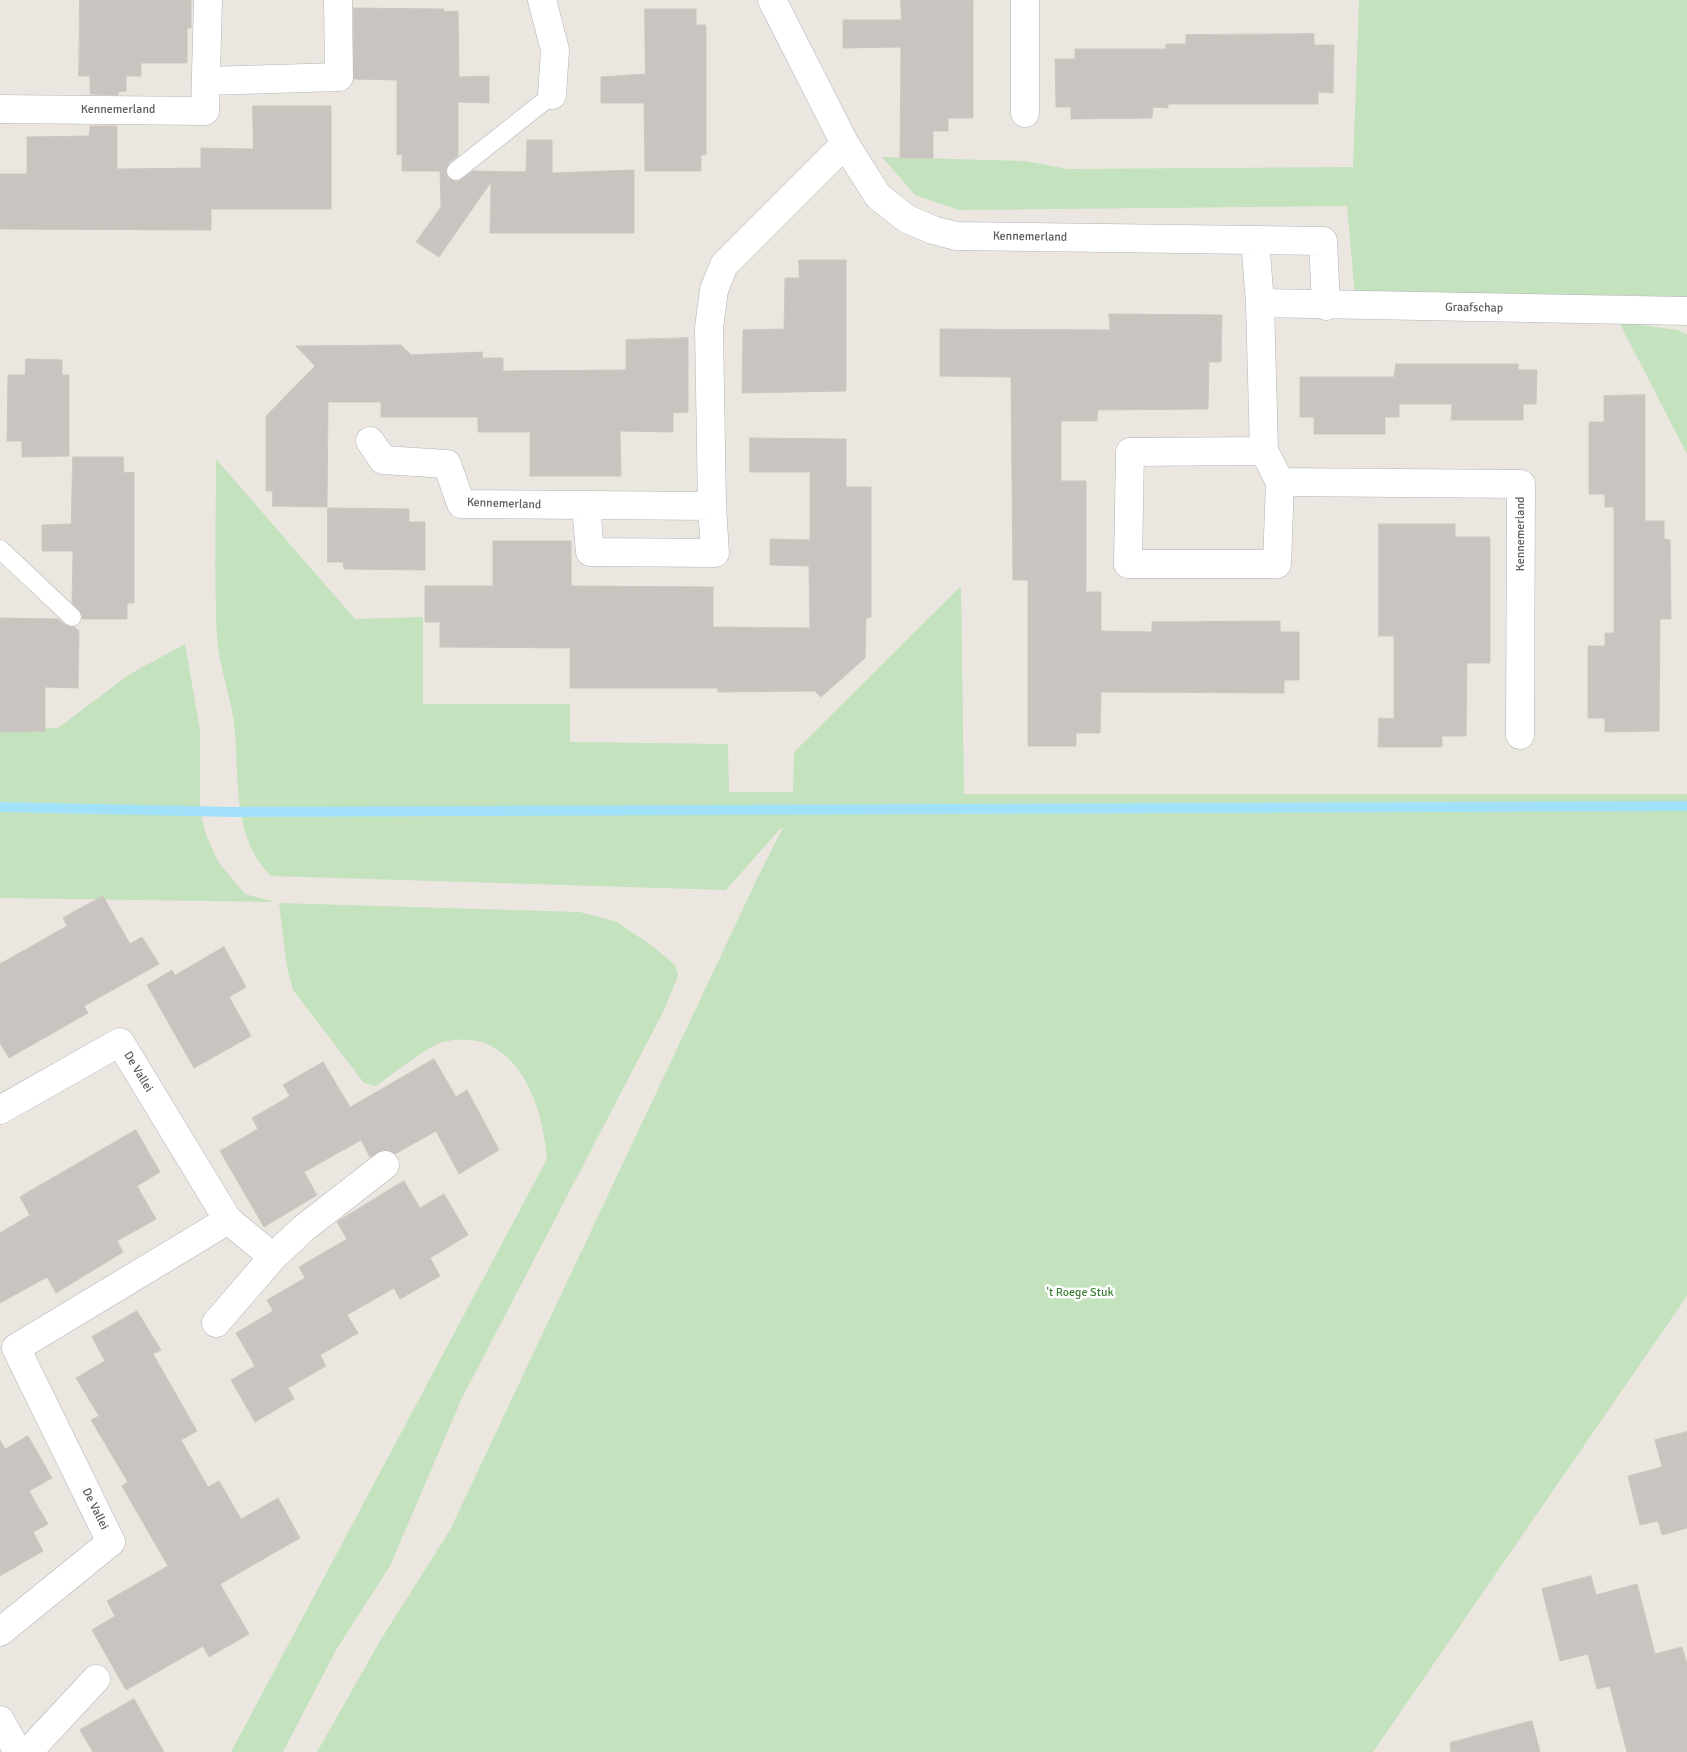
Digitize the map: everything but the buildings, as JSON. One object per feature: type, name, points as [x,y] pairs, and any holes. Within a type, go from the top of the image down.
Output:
[{"type":"street","name":"Kennemerland","points":[[0,109],[205,110],[208,0]]},
{"type":"street","points":[[207,81],[339,76],[338,0]]},
{"type":"street","points":[[542,0],[554,50],[552,95]]},
{"type":"street","name":"Kennemerland","points":[[772,0],[845,144],[878,196],[907,219],[933,230],[956,236],[1323,241],[1326,306]]},
{"type":"street","points":[[1025,0],[1026,113]]},
{"type":"street","points":[[586,506],[590,552],[715,553],[712,506],[709,328],[714,290],[724,265],[845,144]]},
{"type":"street","points":[[1255,240],[1260,303],[1264,451],[1280,482],[1277,564],[1128,564],[1130,452],[1264,451]]},
{"type":"street","name":"Graafschap","points":[[1260,303],[1326,306],[1687,311]]},
{"type":"street","name":"Kennemerland","points":[[370,441],[383,460],[447,464],[461,504],[712,506]]},
{"type":"street","name":"Kennemerland","points":[[1280,482],[1521,484],[1520,735]]},
{"type":"street","name":"De Vallei","points":[[0,1110],[120,1042],[228,1220],[273,1257]]},
{"type":"street","points":[[216,1323],[273,1257],[304,1228],[385,1165]]},
{"type":"street","name":"De Vallei","points":[[0,1632],[111,1542],[8,1346],[228,1220]]},
{"type":"street","points":[[28,1752],[96,1679]]},
{"type":"street","points":[[0,1720],[18,1752]]},
{"type":"lane","points":[[456,171],[552,95]]},
{"type":"lane","points":[[0,549],[72,617]]},
{"type":"green space","points":[[1359,0],[1687,0],[1687,301],[1637,295],[1355,296],[1347,206],[959,210],[915,195],[882,157],[1025,161],[1068,169],[1353,167]]},
{"type":"green space","points":[[1619,322],[1677,330],[1687,334],[1687,454]]},
{"type":"green space","name":"'t Roege Stuk","points":[[216,459],[355,619],[423,617],[423,704],[570,704],[570,742],[728,744],[729,792],[793,792],[794,752],[961,586],[964,794],[1687,794],[1687,1296],[1373,1752],[317,1752],[380,1641],[450,1530],[757,879],[782,829],[785,828],[781,828],[726,890],[271,876],[259,861],[250,845],[244,827],[238,790],[234,722],[218,649]]},
{"type":"green space","points":[[185,644],[200,730],[200,811],[206,835],[219,863],[245,894],[275,902],[0,898],[0,727],[58,728],[130,674]]},
{"type":"green space","points":[[279,903],[580,912],[617,922],[655,948],[675,965],[678,976],[664,1010],[461,1400],[390,1566],[336,1650],[283,1752],[231,1752],[547,1159],[539,1113],[531,1091],[519,1071],[505,1055],[487,1044],[465,1040],[440,1043],[376,1086],[364,1083],[293,990],[287,967]]},
{"type":"waterway","points":[[0,807],[234,812],[1687,806]]}]
